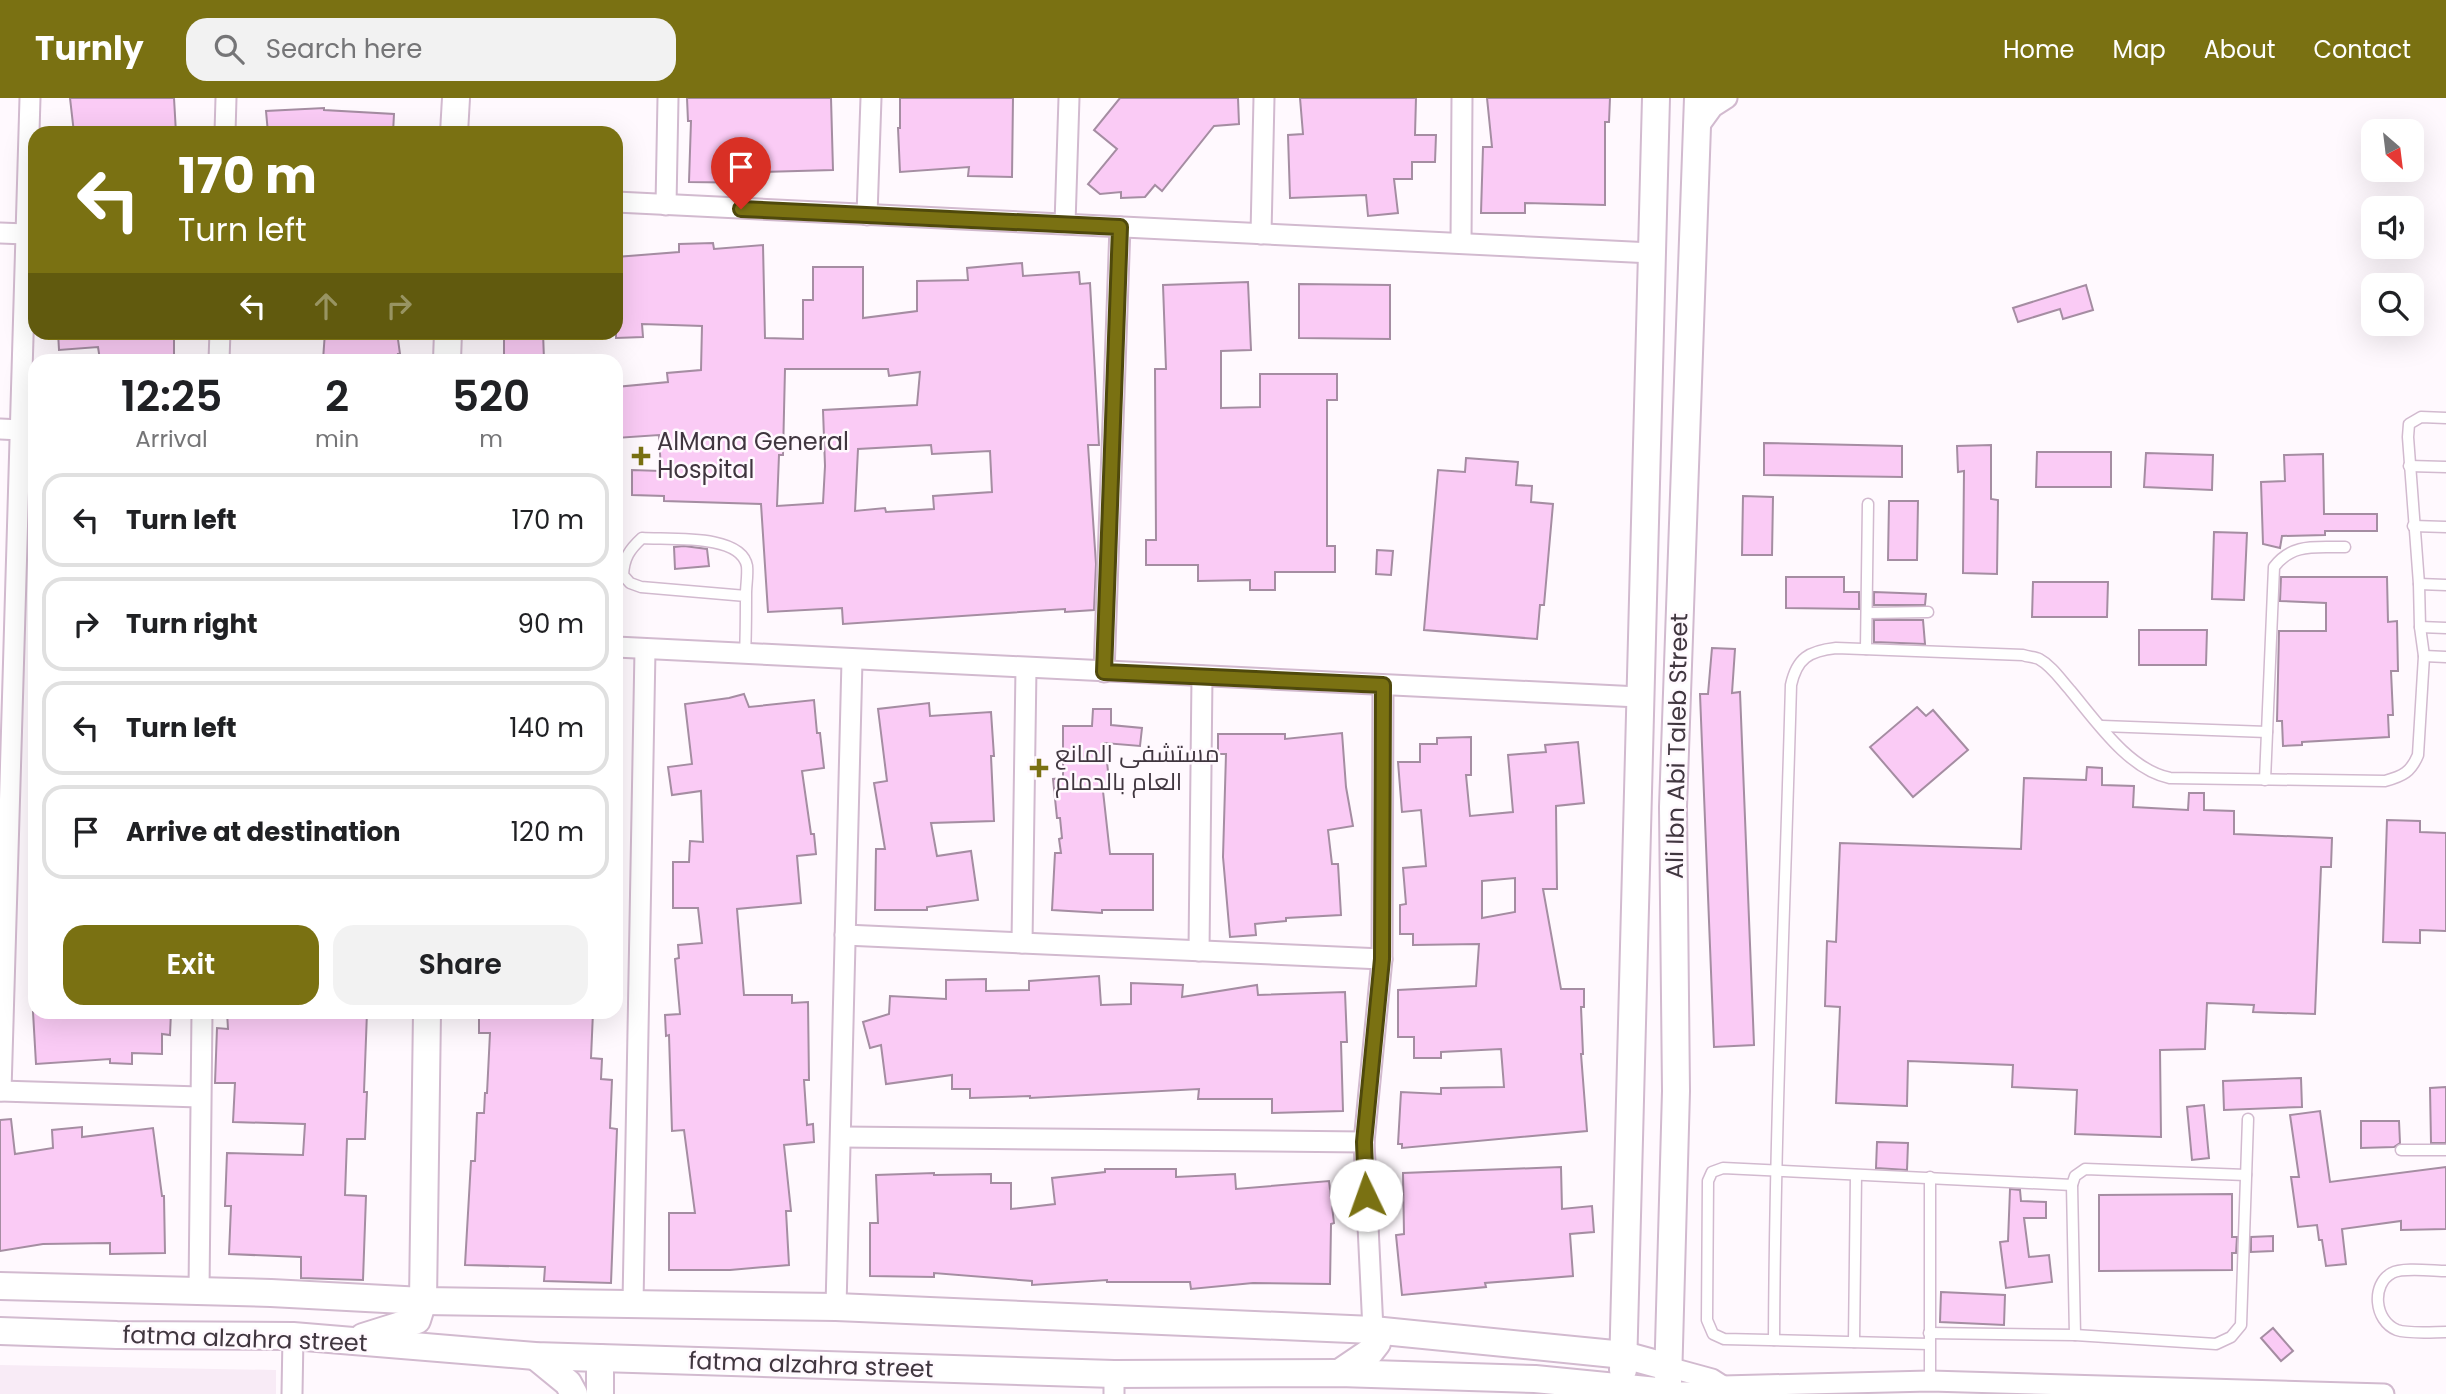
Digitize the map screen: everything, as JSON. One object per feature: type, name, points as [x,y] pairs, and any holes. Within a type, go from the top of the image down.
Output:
[{"type":"street","points":[[29,126],[30,98]]},
{"type":"street","points":[[225,126],[226,98]]},
{"type":"street","points":[[454,126],[456,98]]},
{"type":"street","points":[[666,205],[668,98]]},
{"type":"street","points":[[867,215],[871,98]]},
{"type":"street","points":[[1065,224],[1069,98]]},
{"type":"street","points":[[1261,234],[1264,98]]},
{"type":"street","points":[[1461,243],[1462,98]]},
{"type":"street","points":[[1623,1391],[1656,98]]},
{"type":"street","name":"Ali Ibn Abi Taleb Street","points":[[1668,1384],[1676,1091],[1673,807],[1698,98]]},
{"type":"street","points":[[1697,129],[1713,107],[1727,98]]},
{"type":"street","points":[[28,166],[21,430],[7,689],[1,1091],[200,1097]]},
{"type":"street","points":[[623,202],[1652,253]]},
{"type":"street","points":[[1104,672],[1120,227]]},
{"type":"street","points":[[0,233],[26,234]]},
{"type":"street","points":[[0,429],[21,430]]},
{"type":"street","points":[[623,648],[1639,697]]},
{"type":"street","points":[[633,1303],[645,650]]},
{"type":"street","points":[[836,1307],[852,660]]},
{"type":"street","points":[[1022,943],[1026,668]]},
{"type":"street","points":[[1199,951],[1202,676]]},
{"type":"street","points":[[1339,1373],[1370,1352],[1377,1343],[1373,1330],[1364,1142],[1382,959],[1383,685]]},
{"type":"street","points":[[845,935],[1382,959]]},
{"type":"street","points":[[198,1291],[202,1019]]},
{"type":"street","points":[[352,1340],[417,1320],[423,1301],[427,1019]]},
{"type":"street","points":[[841,1137],[1364,1142]]},
{"type":"street","points":[[0,1286],[423,1301],[836,1307],[1373,1330],[1624,1355],[1668,1384],[1709,1392],[1723,1386],[1930,1381],[2171,1391],[2384,1394]]},
{"type":"street","name":"fatma alzahra street","points":[[0,1331],[293,1336],[535,1356],[1114,1384],[1339,1373],[1623,1391],[1668,1384]]},
{"type":"street","points":[[292,1394],[293,1336]]},
{"type":"street","points":[[535,1356],[568,1383],[574,1394]]},
{"type":"street","points":[[600,1359],[600,1394]]},
{"type":"lane","points":[[1774,1340],[1775,1171],[1791,685],[1794,669],[1803,659],[1819,650],[1866,649],[2023,655],[2039,659],[2056,673],[2126,753],[2155,775],[2170,778],[2385,782],[2403,776],[2413,767],[2418,755],[2424,656],[2413,526],[2409,424],[2421,418],[2446,418]]},
{"type":"lane","points":[[2410,466],[2446,467]]},
{"type":"lane","points":[[1866,649],[1868,504]]},
{"type":"lane","points":[[2413,526],[2446,527]]},
{"type":"lane","points":[[745,655],[747,565],[732,547],[720,542],[642,538],[624,560],[624,575],[630,583],[641,587],[746,596]]},
{"type":"lane","points":[[2265,780],[2274,567],[2282,556],[2293,549],[2346,547]]},
{"type":"lane","points":[[2419,583],[2446,585]]},
{"type":"lane","points":[[1867,613],[1928,612]]},
{"type":"lane","points":[[2420,627],[2446,628]]},
{"type":"lane","points":[[2424,656],[2446,657]]},
{"type":"lane","points":[[2102,726],[2267,732]]},
{"type":"lane","points":[[2072,1185],[1723,1168],[1712,1172],[1708,1181],[1707,1320],[1713,1334],[1724,1339],[1854,1342],[2075,1335],[2216,1345],[2231,1337],[2242,1325],[2248,1119]]},
{"type":"lane","points":[[2401,1150],[2446,1150]]},
{"type":"lane","points":[[2075,1335],[2072,1185],[2075,1176],[2085,1169],[2246,1175]]},
{"type":"lane","points":[[1854,1342],[1856,1175]]},
{"type":"lane","points":[[1930,1177],[1930,1381]]},
{"type":"lane","points":[[2446,1271],[2395,1271],[2384,1279],[2378,1290],[2379,1310],[2387,1322],[2398,1330],[2446,1332]]},
{"type":"shaded area","points":[[0,1365],[276,1370],[276,1394],[0,1394]]},
{"type":"building","points":[[70,98],[174,98],[176,126],[73,126]]},
{"type":"building","points":[[687,98],[831,98],[833,170],[759,172],[759,183],[689,182],[691,121],[688,121]]},
{"type":"building","points":[[900,98],[1013,98],[1012,177],[968,176],[969,167],[900,172]]},
{"type":"building","points":[[1120,98],[1238,98],[1239,124],[1214,126],[1162,191],[1155,185],[1145,197],[1121,198],[1121,192],[1100,194],[1088,184],[1117,149],[1094,130]]},
{"type":"building","points":[[1300,98],[1416,98],[1415,135],[1436,135],[1435,162],[1412,162],[1412,179],[1394,179],[1398,213],[1368,216],[1366,195],[1290,198],[1288,135],[1303,134]]},
{"type":"building","points":[[1487,98],[1610,98],[1609,122],[1605,122],[1605,205],[1525,203],[1525,213],[1481,213],[1483,147],[1492,147]]},
{"type":"building","points":[[324,108],[394,114],[393,126],[267,126],[266,111]]},
{"type":"building","points":[[713,243],[714,249],[763,245],[765,338],[803,339],[803,300],[813,300],[813,267],[863,267],[863,318],[917,311],[917,281],[968,280],[967,268],[1022,263],[1023,276],[1079,272],[1080,284],[1090,283],[1099,445],[1088,445],[1096,564],[1094,610],[1065,612],[1065,609],[843,624],[842,608],[768,612],[761,504],[664,501],[664,496],[632,495],[632,470],[661,471],[659,435],[623,438],[623,386],[668,382],[667,373],[701,370],[702,326],[642,324],[643,337],[623,338],[623,256],[679,252],[679,244]],"holes":[[[785,369],[888,369],[889,376],[920,372],[917,405],[823,410],[823,503],[777,506],[779,455],[783,455]],[[931,445],[932,454],[990,451],[992,492],[933,496],[934,509],[886,512],[885,508],[855,511],[858,449]]]},
{"type":"building","points":[[1248,282],[1251,350],[1221,351],[1221,408],[1260,407],[1260,374],[1337,374],[1337,400],[1327,400],[1327,546],[1335,546],[1335,572],[1275,572],[1275,590],[1250,590],[1250,580],[1198,581],[1198,565],[1146,565],[1146,540],[1156,540],[1155,369],[1166,369],[1163,285]]},
{"type":"building","points":[[1299,284],[1390,285],[1390,339],[1299,338]]},
{"type":"building","points":[[2086,285],[2093,310],[2063,319],[2060,309],[2018,322],[2013,308]]},
{"type":"building","points":[[58,340],[174,340],[174,354],[99,354],[98,347],[59,350]]},
{"type":"building","points":[[324,340],[398,340],[400,354],[398,354],[323,354]]},
{"type":"building","points":[[504,340],[543,340],[544,354],[504,354]]},
{"type":"building","points":[[1764,443],[1902,446],[1902,477],[1764,475]]},
{"type":"building","points":[[1991,445],[1991,499],[1998,500],[1997,574],[1963,573],[1964,471],[1958,472],[1957,446]]},
{"type":"building","points":[[2037,452],[2111,452],[2111,487],[2036,487]]},
{"type":"building","points":[[2146,453],[2213,455],[2212,490],[2144,487]]},
{"type":"building","points":[[2323,454],[2324,514],[2377,514],[2377,531],[2325,531],[2325,535],[2282,536],[2280,548],[2263,544],[2261,482],[2285,481],[2284,455]]},
{"type":"building","points":[[1466,458],[1518,462],[1516,485],[1532,486],[1531,502],[1553,504],[1544,605],[1540,605],[1537,639],[1424,630],[1438,470],[1465,472]]},
{"type":"building","points":[[1743,496],[1773,497],[1772,555],[1742,555]]},
{"type":"building","points":[[1889,501],[1918,501],[1917,560],[1888,560]]},
{"type":"building","points":[[2214,532],[2247,533],[2244,600],[2212,599]]},
{"type":"building","points":[[674,547],[707,549],[709,566],[675,569]]},
{"type":"building","points":[[1377,550],[1393,551],[1391,575],[1376,574]]},
{"type":"building","points":[[1786,577],[1844,577],[1844,592],[1859,592],[1859,609],[1786,608]]},
{"type":"building","points":[[2281,577],[2387,577],[2388,622],[2397,621],[2398,671],[2391,671],[2393,715],[2388,715],[2389,737],[2302,742],[2302,745],[2283,746],[2282,721],[2277,721],[2279,631],[2326,631],[2326,603],[2280,601]]},
{"type":"building","points":[[2033,582],[2108,582],[2107,617],[2032,617]]},
{"type":"building","points":[[1874,592],[1926,594],[1925,605],[1874,605]]},
{"type":"building","points":[[1874,620],[1923,620],[1925,644],[1874,642]]},
{"type":"building","points":[[2139,630],[2207,630],[2206,665],[2139,665]]},
{"type":"building","points":[[1712,648],[1735,649],[1732,693],[1740,692],[1754,1045],[1714,1047],[1700,694],[1708,694]]},
{"type":"building","points":[[744,694],[749,707],[814,700],[817,733],[820,733],[824,768],[802,771],[816,854],[797,856],[801,903],[737,909],[744,995],[792,995],[792,1003],[808,1002],[809,1080],[804,1080],[807,1125],[813,1124],[814,1142],[784,1145],[791,1211],[786,1211],[789,1265],[730,1270],[669,1270],[669,1213],[695,1213],[684,1130],[672,1131],[669,1035],[666,1036],[665,1015],[680,1014],[675,959],[679,958],[678,945],[702,943],[698,908],[673,908],[673,862],[689,862],[690,841],[703,842],[701,791],[672,795],[668,767],[692,764],[685,704]]},
{"type":"building","points":[[929,703],[930,716],[991,712],[994,821],[931,823],[937,856],[971,851],[978,900],[927,907],[927,910],[875,910],[876,849],[885,849],[874,783],[887,781],[878,709]]},
{"type":"building","points":[[1917,707],[1926,716],[1933,710],[1968,750],[1913,797],[1870,747]]},
{"type":"building","points":[[1093,709],[1111,709],[1111,725],[1142,728],[1140,746],[1105,743],[1110,790],[1103,791],[1110,854],[1153,854],[1153,910],[1102,910],[1102,913],[1052,910],[1055,853],[1061,853],[1059,839],[1062,838],[1053,779],[1063,778],[1063,726],[1092,726]]},
{"type":"building","points":[[1342,733],[1346,787],[1353,826],[1328,830],[1332,864],[1338,864],[1341,915],[1286,918],[1286,921],[1255,924],[1256,935],[1230,937],[1223,857],[1226,754],[1218,754],[1218,734],[1285,734],[1285,739]]},
{"type":"building","points":[[1471,737],[1471,775],[1466,775],[1470,816],[1513,812],[1508,755],[1546,752],[1545,745],[1578,742],[1584,803],[1556,806],[1557,889],[1543,889],[1561,989],[1584,989],[1584,1007],[1581,1007],[1581,1054],[1587,1131],[1402,1148],[1402,1144],[1398,1144],[1401,1092],[1441,1094],[1441,1088],[1504,1087],[1501,1049],[1441,1052],[1441,1058],[1414,1058],[1414,1037],[1398,1037],[1398,990],[1476,986],[1479,944],[1413,945],[1413,934],[1400,934],[1400,905],[1406,904],[1403,868],[1426,866],[1421,810],[1402,812],[1398,762],[1420,762],[1420,744],[1437,744],[1437,738]],"holes":[[[1515,878],[1515,912],[1482,918],[1482,881]]]},
{"type":"building","points":[[2087,767],[2102,768],[2102,785],[2134,786],[2133,807],[2188,810],[2189,793],[2204,793],[2204,810],[2234,811],[2234,834],[2332,838],[2331,867],[2321,867],[2315,1014],[2253,1012],[2254,1005],[2207,1003],[2205,1049],[2160,1050],[2161,1137],[2075,1134],[2077,1090],[2012,1087],[2013,1065],[1908,1061],[1907,1106],[1836,1103],[1840,1007],[1825,1006],[1827,941],[1836,942],[1840,843],[2021,849],[2024,778],[2086,780]]},
{"type":"building","points":[[2387,820],[2420,821],[2420,832],[2446,833],[2446,931],[2420,930],[2420,943],[2383,942]]},
{"type":"building","points":[[1099,976],[1101,1005],[1131,1004],[1131,983],[1183,985],[1182,997],[1257,985],[1258,995],[1345,992],[1347,1042],[1341,1042],[1343,1111],[1272,1113],[1272,1099],[1198,1099],[1199,1089],[1030,1098],[970,1098],[970,1089],[952,1089],[952,1075],[886,1084],[881,1045],[870,1048],[863,1022],[889,1014],[890,996],[946,999],[946,980],[986,979],[986,991],[1029,990],[1029,981]]},
{"type":"building","points":[[33,1019],[171,1019],[170,1035],[162,1034],[162,1054],[132,1053],[132,1064],[110,1063],[110,1059],[36,1064]]},
{"type":"building","points":[[227,1019],[367,1019],[365,1139],[347,1139],[345,1195],[366,1196],[363,1280],[301,1278],[301,1257],[229,1254],[231,1206],[225,1206],[227,1153],[303,1155],[305,1124],[233,1122],[235,1083],[215,1083],[217,1028],[228,1029]]},
{"type":"building","points":[[479,1019],[593,1019],[591,1058],[602,1059],[601,1079],[612,1080],[610,1128],[617,1129],[611,1283],[544,1281],[545,1267],[465,1265],[471,1161],[475,1161],[477,1113],[484,1113],[487,1093],[490,1033],[479,1033]]},
{"type":"building","points":[[2301,1078],[2302,1107],[2224,1110],[2223,1081]]},
{"type":"building","points":[[2446,1087],[2446,1143],[2431,1143],[2430,1088]]},
{"type":"building","points":[[2204,1105],[2209,1158],[2192,1160],[2187,1107]]},
{"type":"building","points":[[2320,1111],[2330,1182],[2446,1167],[2446,1229],[2401,1230],[2401,1221],[2342,1229],[2346,1264],[2326,1266],[2317,1225],[2298,1227],[2291,1177],[2299,1177],[2290,1115]]},
{"type":"building","points":[[11,1119],[15,1154],[53,1148],[52,1130],[82,1127],[82,1137],[153,1128],[164,1196],[165,1253],[110,1254],[110,1243],[43,1244],[0,1251],[0,1120]]},
{"type":"building","points":[[2361,1121],[2399,1121],[2400,1143],[2394,1147],[2361,1148]]},
{"type":"building","points":[[1877,1142],[1908,1143],[1907,1170],[1876,1168]]},
{"type":"building","points":[[1561,1167],[1562,1209],[1592,1206],[1594,1232],[1570,1234],[1573,1276],[1485,1283],[1486,1287],[1402,1295],[1396,1235],[1404,1234],[1403,1173]]},
{"type":"building","points":[[1105,1169],[1176,1169],[1176,1177],[1235,1174],[1236,1189],[1329,1181],[1334,1223],[1331,1224],[1330,1284],[1253,1283],[1191,1289],[1190,1282],[1107,1280],[1032,1285],[1032,1281],[934,1273],[934,1277],[870,1276],[870,1223],[878,1223],[876,1175],[991,1174],[991,1183],[1011,1183],[1011,1209],[1055,1204],[1052,1178],[1105,1172]]},
{"type":"building","points":[[2010,1189],[2020,1190],[2021,1201],[2046,1202],[2046,1218],[2024,1218],[2029,1257],[2049,1255],[2052,1282],[2006,1288],[2000,1242],[2008,1241]]},
{"type":"building","points":[[2232,1194],[2232,1237],[2237,1237],[2236,1253],[2232,1253],[2232,1270],[2099,1271],[2099,1195]]},
{"type":"building","points":[[2273,1236],[2273,1251],[2251,1252],[2251,1237]]},
{"type":"building","points":[[1941,1292],[2005,1295],[2004,1325],[1940,1322]]},
{"type":"building","points":[[2273,1328],[2293,1351],[2281,1361],[2261,1338]]},
{"type":"place","name":"AlMana General Hospital","points":[[641,456]]},
{"type":"place","name":"مستشفى المانع العام بالدمام","points":[[1039,768]]},
{"type":"route","points":[[741,209],[1120,227],[1104,672],[1383,685],[1382,959],[1364,1142],[1366,1195]]}]
